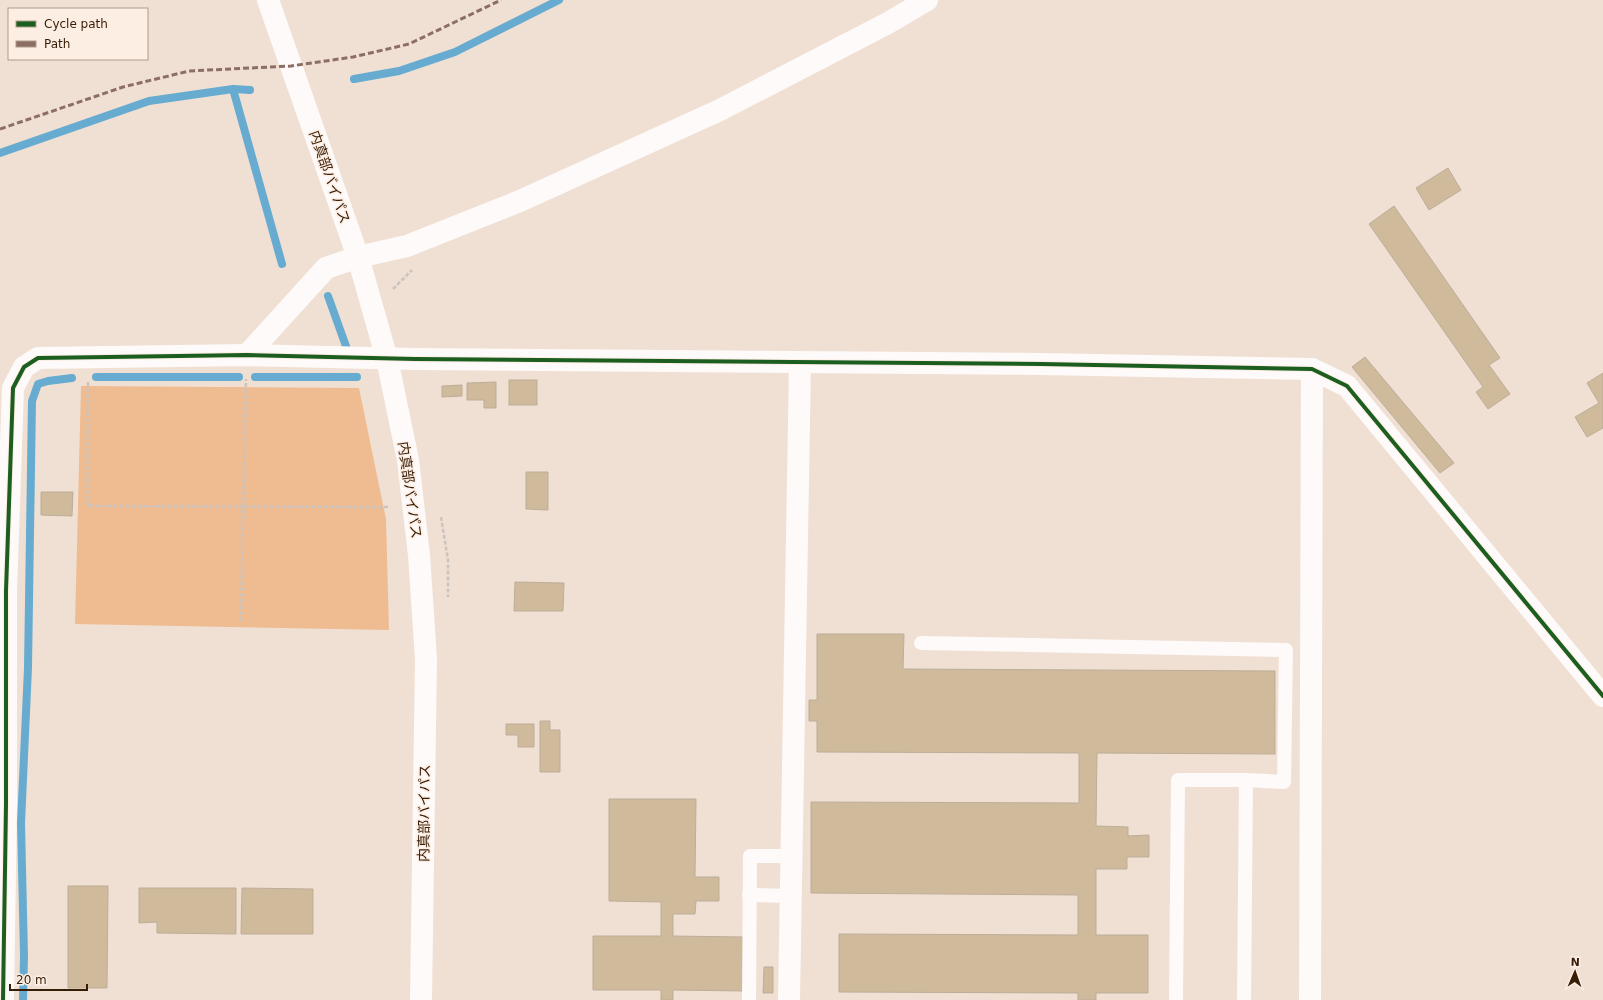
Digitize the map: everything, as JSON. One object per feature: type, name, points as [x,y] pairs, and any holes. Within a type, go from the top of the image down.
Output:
[{"type":"main road","name":"内真部バイパス","points":[[268,0],[358,257],[387,359],[408,460],[419,555],[426,659],[421,1000]]},
{"type":"main road","points":[[247,355],[326,268],[358,257],[407,246],[520,201],[720,110],[888,23],[927,0]]},
{"type":"main road","points":[[3,1000],[6,805],[6,591],[13,388],[24,367],[38,358],[247,355],[387,359],[1041,364],[1312,369],[1347,386],[1603,696]]},
{"type":"main road","points":[[789,1000],[800,363]]},
{"type":"main road","points":[[1310,1000],[1312,369]]},
{"type":"lane","points":[[921,643],[1286,650],[1284,782],[1246,780],[1178,780],[1176,1000]]},
{"type":"lane","points":[[1244,1000],[1246,780]]},
{"type":"lane","points":[[749,1000],[750,856],[792,856]]},
{"type":"lane","points":[[750,895],[791,896]]},
{"type":"path","points":[[368,293],[394,289],[416,266],[407,246]]},
{"type":"path","points":[[240,621],[247,355]]},
{"type":"path","points":[[88,358],[88,506],[394,507]]},
{"type":"shaded area","points":[[81,386],[359,388],[386,519],[389,630],[75,624]]},
{"type":"building","points":[[1448,168],[1461,190],[1429,210],[1416,188]]},
{"type":"building","points":[[1394,206],[1500,358],[1489,365],[1510,394],[1488,409],[1476,392],[1483,387],[1369,224]]},
{"type":"building","points":[[1365,357],[1454,463],[1440,473],[1352,367]]},
{"type":"building","points":[[1603,373],[1603,428],[1587,437],[1575,417],[1599,403],[1587,383]]},
{"type":"building","points":[[509,380],[537,380],[537,405],[509,405]]},
{"type":"building","points":[[496,382],[496,408],[484,408],[484,400],[467,400],[467,383]]},
{"type":"building","points":[[462,385],[462,396],[442,397],[442,386]]},
{"type":"building","points":[[526,472],[548,472],[548,510],[526,509]]},
{"type":"building","points":[[41,492],[73,492],[72,516],[41,515]]},
{"type":"building","points":[[515,582],[564,583],[563,611],[514,611]]},
{"type":"building","points":[[817,634],[904,634],[903,669],[1275,671],[1275,754],[1097,753],[1096,826],[1128,827],[1128,836],[1149,835],[1149,857],[1127,857],[1127,869],[1096,869],[1096,935],[1148,935],[1148,993],[1096,993],[1096,1000],[1078,1000],[1078,993],[839,992],[839,934],[1078,935],[1078,895],[811,893],[811,802],[1079,803],[1079,753],[817,752],[817,721],[809,721],[809,700],[817,700]]},
{"type":"building","points":[[540,721],[550,721],[550,730],[560,730],[560,772],[540,772]]},
{"type":"building","points":[[506,724],[534,724],[534,747],[518,747],[518,735],[506,735]]},
{"type":"building","points":[[609,799],[696,799],[695,877],[719,877],[719,901],[696,901],[695,914],[673,914],[673,936],[743,937],[743,991],[673,990],[673,1000],[661,1000],[661,990],[593,990],[593,936],[661,936],[661,902],[609,901]]},
{"type":"building","points":[[68,886],[108,886],[107,988],[68,988]]},
{"type":"building","points":[[139,888],[236,888],[236,934],[157,933],[157,922],[139,923]]},
{"type":"building","points":[[242,888],[313,889],[313,934],[241,934]]},
{"type":"building","points":[[764,967],[773,967],[773,993],[763,993]]},
{"type":"waterway","points":[[354,79],[399,71],[455,52],[559,0]]},
{"type":"waterway","points":[[233,89],[282,264]]},
{"type":"waterway","points":[[0,153],[149,101],[233,89],[250,90]]},
{"type":"waterway","points":[[328,296],[347,349]]},
{"type":"waterway","points":[[96,377],[239,377]]},
{"type":"waterway","points":[[255,377],[357,377]]},
{"type":"waterway","points":[[23,1000],[24,956],[21,823],[28,668],[32,401],[38,384],[48,381],[72,378]]},
{"type":"marked path","points":[[0,129],[123,87],[189,71],[291,66],[353,57],[409,44],[501,0]]},
{"type":"cycle path","points":[[3,1000],[6,805],[6,591],[13,388],[24,367],[38,358],[247,355],[415,359],[1041,364],[1312,369],[1347,386],[1603,696]]}]
